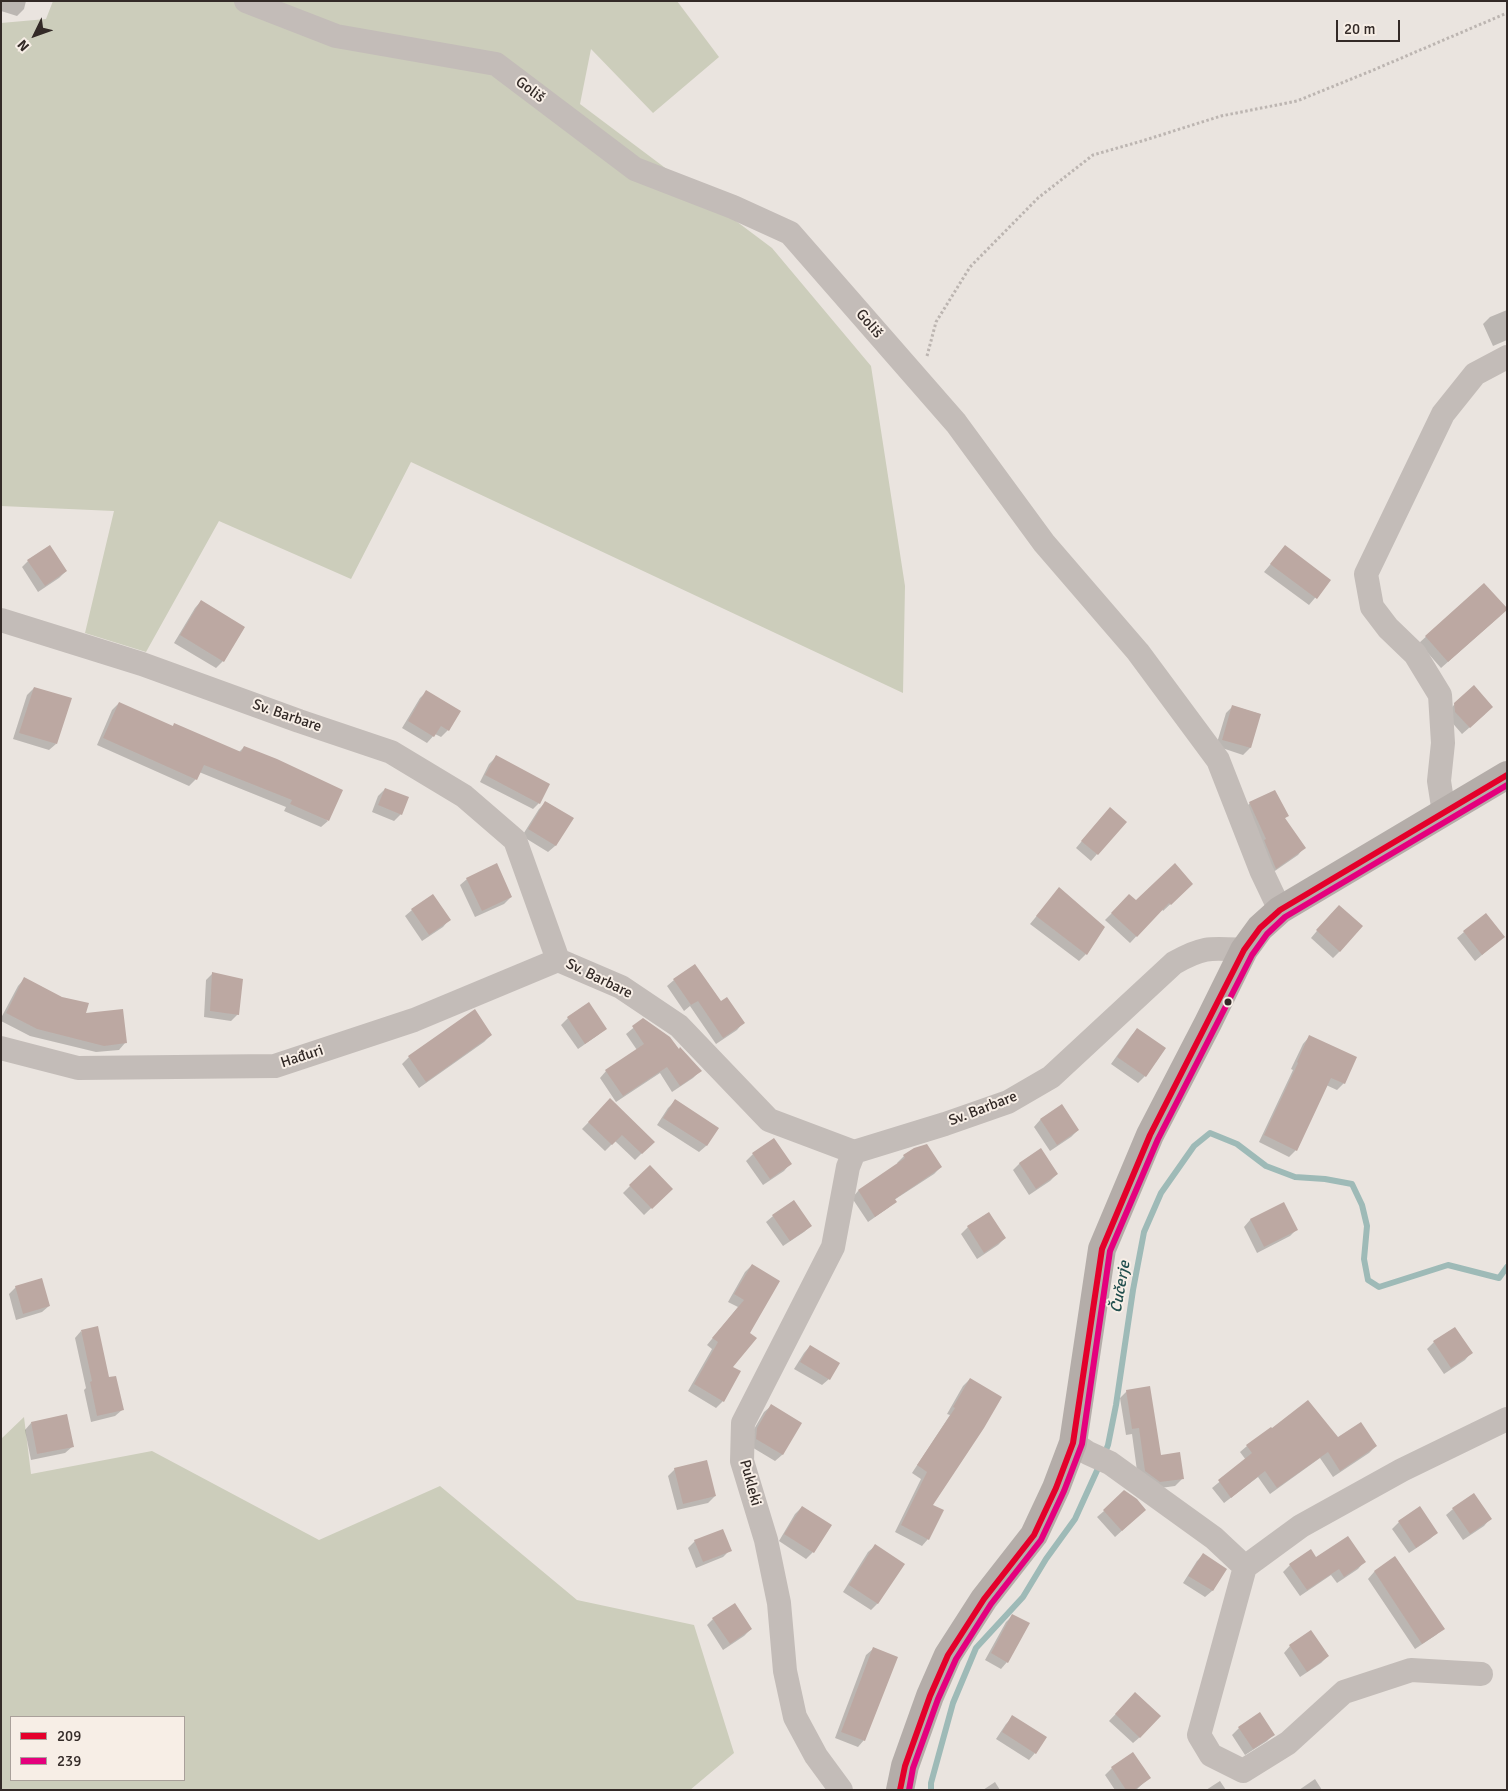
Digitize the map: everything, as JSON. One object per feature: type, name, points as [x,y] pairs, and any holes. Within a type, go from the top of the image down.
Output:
[{"type":"street","name":"Goliš","points":[[246,1],[336,36],[496,64],[635,169],[733,207],[790,232],[956,423],[1044,543],[1138,652],[1218,760],[1261,870],[1280,910]]},
{"type":"street","points":[[1444,813],[1439,781],[1443,743],[1440,695],[1415,654],[1388,628],[1372,607],[1366,574],[1443,414],[1475,374],[1507,357]]},
{"type":"street","name":"Sv. Barbare","points":[[1,620],[142,664],[391,752],[464,796],[515,840],[558,960],[621,987],[679,1026],[769,1120],[854,1152],[1008,1102],[1051,1078],[1174,963],[1193,952],[1212,948],[1244,950]]},
{"type":"street","points":[[900,1790],[905,1766],[930,1696],[948,1655],[984,1599],[1034,1534],[1056,1488],[1081,1448],[1102,1249],[1150,1135],[1244,950],[1260,928],[1280,910],[1507,775]]},
{"type":"street","name":"Hađuri","points":[[1,1048],[78,1068],[275,1066],[414,1020],[558,960]]},
{"type":"street","name":"Pukleki","points":[[841,1790],[816,1756],[796,1717],[785,1671],[779,1603],[766,1540],[742,1461],[743,1423],[833,1247],[848,1167],[854,1152]]},
{"type":"street","points":[[1481,1674],[1411,1670],[1344,1692],[1288,1743],[1243,1771],[1211,1756],[1199,1735],[1245,1567],[1300,1526],[1402,1470],[1507,1419]]},
{"type":"street","points":[[1081,1448],[1110,1463],[1214,1538],[1245,1567]]},
{"type":"path","points":[[932,397],[927,357],[936,322],[970,267],[1038,198],[1093,155],[1142,142],[1222,116],[1297,101],[1507,12]]},
{"type":"green space","points":[[53,1],[677,1],[719,57],[653,113],[591,49],[580,104],[772,248],[871,366],[905,586],[903,693],[411,462],[351,579],[219,521],[146,652],[85,633],[114,511],[1,506],[1,23],[46,19]]},
{"type":"green space","points":[[24,1417],[31,1474],[152,1451],[319,1540],[440,1486],[577,1600],[694,1625],[734,1753],[690,1790],[1,1790],[1,1439]]},
{"type":"building","points":[[50,545],[67,571],[45,586],[27,560]]},
{"type":"building","points":[[1285,545],[1331,580],[1317,599],[1270,564]]},
{"type":"building","points":[[1484,583],[1507,610],[1448,662],[1425,636]]},
{"type":"building","points":[[201,600],[245,627],[224,662],[180,635]]},
{"type":"building","points":[[1474,685],[1493,707],[1470,728],[1455,712],[1454,703]]},
{"type":"building","points":[[34,687],[72,698],[57,744],[19,733]]},
{"type":"building","points":[[426,690],[461,711],[449,731],[441,726],[434,737],[408,721]]},
{"type":"building","points":[[119,702],[173,726],[174,723],[241,752],[244,746],[277,759],[343,790],[329,821],[290,804],[292,800],[204,765],[197,780],[103,738]]},
{"type":"building","points":[[1232,705],[1261,714],[1251,748],[1222,740]]},
{"type":"building","points":[[496,755],[550,784],[540,804],[485,775]]},
{"type":"building","points":[[385,788],[409,797],[402,815],[378,805]]},
{"type":"building","points":[[1275,790],[1289,816],[1285,818],[1306,848],[1276,869],[1264,840],[1266,839],[1249,802]]},
{"type":"building","points":[[545,801],[574,818],[556,846],[528,829]]},
{"type":"building","points":[[1110,807],[1127,822],[1098,855],[1081,841]]},
{"type":"building","points":[[497,863],[512,897],[482,911],[466,878]]},
{"type":"building","points":[[1175,863],[1193,884],[1171,905],[1169,903],[1137,937],[1111,913],[1129,894],[1136,900]]},
{"type":"building","points":[[1059,887],[1105,927],[1087,955],[1036,916]]},
{"type":"building","points":[[433,894],[451,920],[429,935],[411,909]]},
{"type":"building","points":[[1339,905],[1363,926],[1340,952],[1316,930]]},
{"type":"building","points":[[1486,913],[1505,937],[1482,955],[1463,931]]},
{"type":"building","points":[[695,964],[721,1001],[727,997],[745,1023],[723,1038],[698,1001],[691,1005],[673,979]]},
{"type":"building","points":[[212,972],[243,979],[239,1015],[210,1011]]},
{"type":"building","points":[[24,977],[62,997],[89,1003],[86,1013],[123,1009],[127,1043],[104,1046],[37,1029],[6,1013]]},
{"type":"building","points":[[589,1002],[607,1029],[585,1044],[567,1017]]},
{"type":"building","points":[[475,1009],[492,1035],[426,1082],[408,1056]]},
{"type":"building","points":[[643,1018],[670,1037],[679,1049],[680,1047],[702,1071],[680,1086],[667,1067],[623,1096],[605,1070],[644,1044],[632,1026]]},
{"type":"building","points":[[1137,1028],[1166,1048],[1146,1077],[1117,1057]]},
{"type":"building","points":[[1309,1035],[1357,1057],[1345,1084],[1331,1078],[1297,1151],[1264,1135]]},
{"type":"building","points":[[610,1098],[655,1142],[642,1154],[622,1135],[612,1145],[588,1122]]},
{"type":"building","points":[[675,1099],[719,1128],[707,1146],[663,1118]]},
{"type":"building","points":[[1062,1104],[1079,1130],[1057,1145],[1040,1119]]},
{"type":"building","points":[[774,1138],[792,1164],[770,1179],[752,1153]]},
{"type":"building","points":[[927,1144],[942,1167],[895,1199],[897,1202],[875,1217],[858,1190],[905,1158],[903,1155],[914,1148]]},
{"type":"building","points":[[1041,1148],[1058,1174],[1036,1189],[1019,1163]]},
{"type":"building","points":[[650,1165],[673,1189],[652,1209],[629,1185]]},
{"type":"building","points":[[794,1200],[812,1226],[790,1241],[772,1215]]},
{"type":"building","points":[[1284,1202],[1298,1230],[1264,1247],[1250,1219]]},
{"type":"building","points":[[989,1212],[1006,1238],[984,1253],[967,1226]]},
{"type":"building","points":[[752,1264],[780,1281],[750,1333],[757,1338],[733,1367],[741,1371],[724,1402],[694,1384],[718,1342],[712,1338],[744,1300],[734,1294]]},
{"type":"building","points":[[42,1278],[50,1306],[23,1314],[15,1286]]},
{"type":"building","points":[[98,1326],[109,1377],[116,1376],[124,1410],[97,1416],[81,1330]]},
{"type":"building","points":[[1455,1327],[1473,1353],[1451,1368],[1433,1341]]},
{"type":"building","points":[[810,1345],[840,1363],[830,1380],[800,1362]]},
{"type":"building","points":[[970,1378],[1002,1397],[984,1428],[933,1505],[944,1510],[929,1540],[901,1525],[927,1472],[917,1465],[955,1408],[953,1407]]},
{"type":"building","points":[[1150,1386],[1161,1455],[1180,1452],[1184,1479],[1160,1482],[1145,1471],[1139,1428],[1132,1429],[1126,1390]]},
{"type":"building","points":[[1308,1400],[1338,1437],[1361,1422],[1377,1446],[1340,1471],[1328,1452],[1277,1488],[1265,1471],[1231,1498],[1218,1480],[1252,1453],[1246,1445],[1272,1428]]},
{"type":"building","points":[[771,1404],[802,1423],[783,1455],[756,1439],[757,1428]]},
{"type":"building","points":[[67,1414],[74,1447],[37,1454],[31,1422]]},
{"type":"building","points":[[707,1460],[716,1496],[683,1504],[674,1468]]},
{"type":"building","points":[[1124,1490],[1137,1499],[1146,1510],[1122,1531],[1103,1510]]},
{"type":"building","points":[[1474,1493],[1492,1519],[1470,1534],[1452,1508]]},
{"type":"building","points":[[802,1506],[832,1525],[814,1553],[784,1534]]},
{"type":"building","points":[[1420,1506],[1438,1533],[1416,1548],[1398,1521]]},
{"type":"building","points":[[723,1529],[732,1551],[703,1562],[694,1540]]},
{"type":"building","points":[[1348,1536],[1366,1562],[1344,1577],[1339,1569],[1307,1590],[1289,1564],[1311,1549],[1316,1557]]},
{"type":"building","points":[[875,1544],[905,1564],[878,1604],[849,1585]]},
{"type":"building","points":[[1203,1553],[1227,1569],[1213,1591],[1188,1576]]},
{"type":"building","points":[[1395,1556],[1445,1629],[1422,1644],[1374,1571]]},
{"type":"building","points":[[735,1603],[752,1629],[730,1644],[712,1618]]},
{"type":"building","points":[[1012,1614],[1030,1623],[1008,1663],[991,1653]]},
{"type":"building","points":[[1311,1630],[1329,1656],[1307,1672],[1289,1645]]},
{"type":"building","points":[[873,1647],[898,1657],[865,1741],[841,1732]]},
{"type":"building","points":[[1135,1692],[1161,1716],[1140,1738],[1115,1714]]},
{"type":"building","points":[[1260,1712],[1275,1735],[1253,1749],[1238,1727]]},
{"type":"building","points":[[1012,1715],[1047,1737],[1036,1754],[1002,1732]]},
{"type":"building","points":[[1133,1752],[1151,1778],[1134,1790],[1126,1790],[1111,1767]]},
{"type":"waterway","name":"Čučerje","points":[[1104,1455],[1108,1445],[1116,1405],[1133,1290],[1144,1232],[1161,1193],[1194,1146],[1210,1133],[1237,1144],[1266,1166],[1295,1177],[1325,1179],[1352,1184],[1362,1205],[1367,1226],[1364,1259],[1368,1280],[1379,1287],[1448,1265],[1499,1278],[1507,1267]]},
{"type":"waterway","name":"Čučerje","points":[[931,1790],[931,1783],[953,1703],[976,1648],[1023,1597],[1046,1559],[1075,1519],[1100,1464]]},
{"type":"transit line","name":"209","points":[[900,1790],[905,1766],[930,1696],[948,1655],[984,1599],[1034,1535],[1056,1488],[1073,1443],[1102,1249],[1150,1135],[1244,950],[1260,928],[1280,910],[1507,775]]},
{"type":"transit line","name":"239","points":[[909,1790],[913,1768],[938,1699],[956,1659],[991,1604],[1041,1540],[1064,1491],[1082,1444],[1110,1251],[1158,1139],[1252,955],[1267,934],[1285,917],[1507,785]]}]
